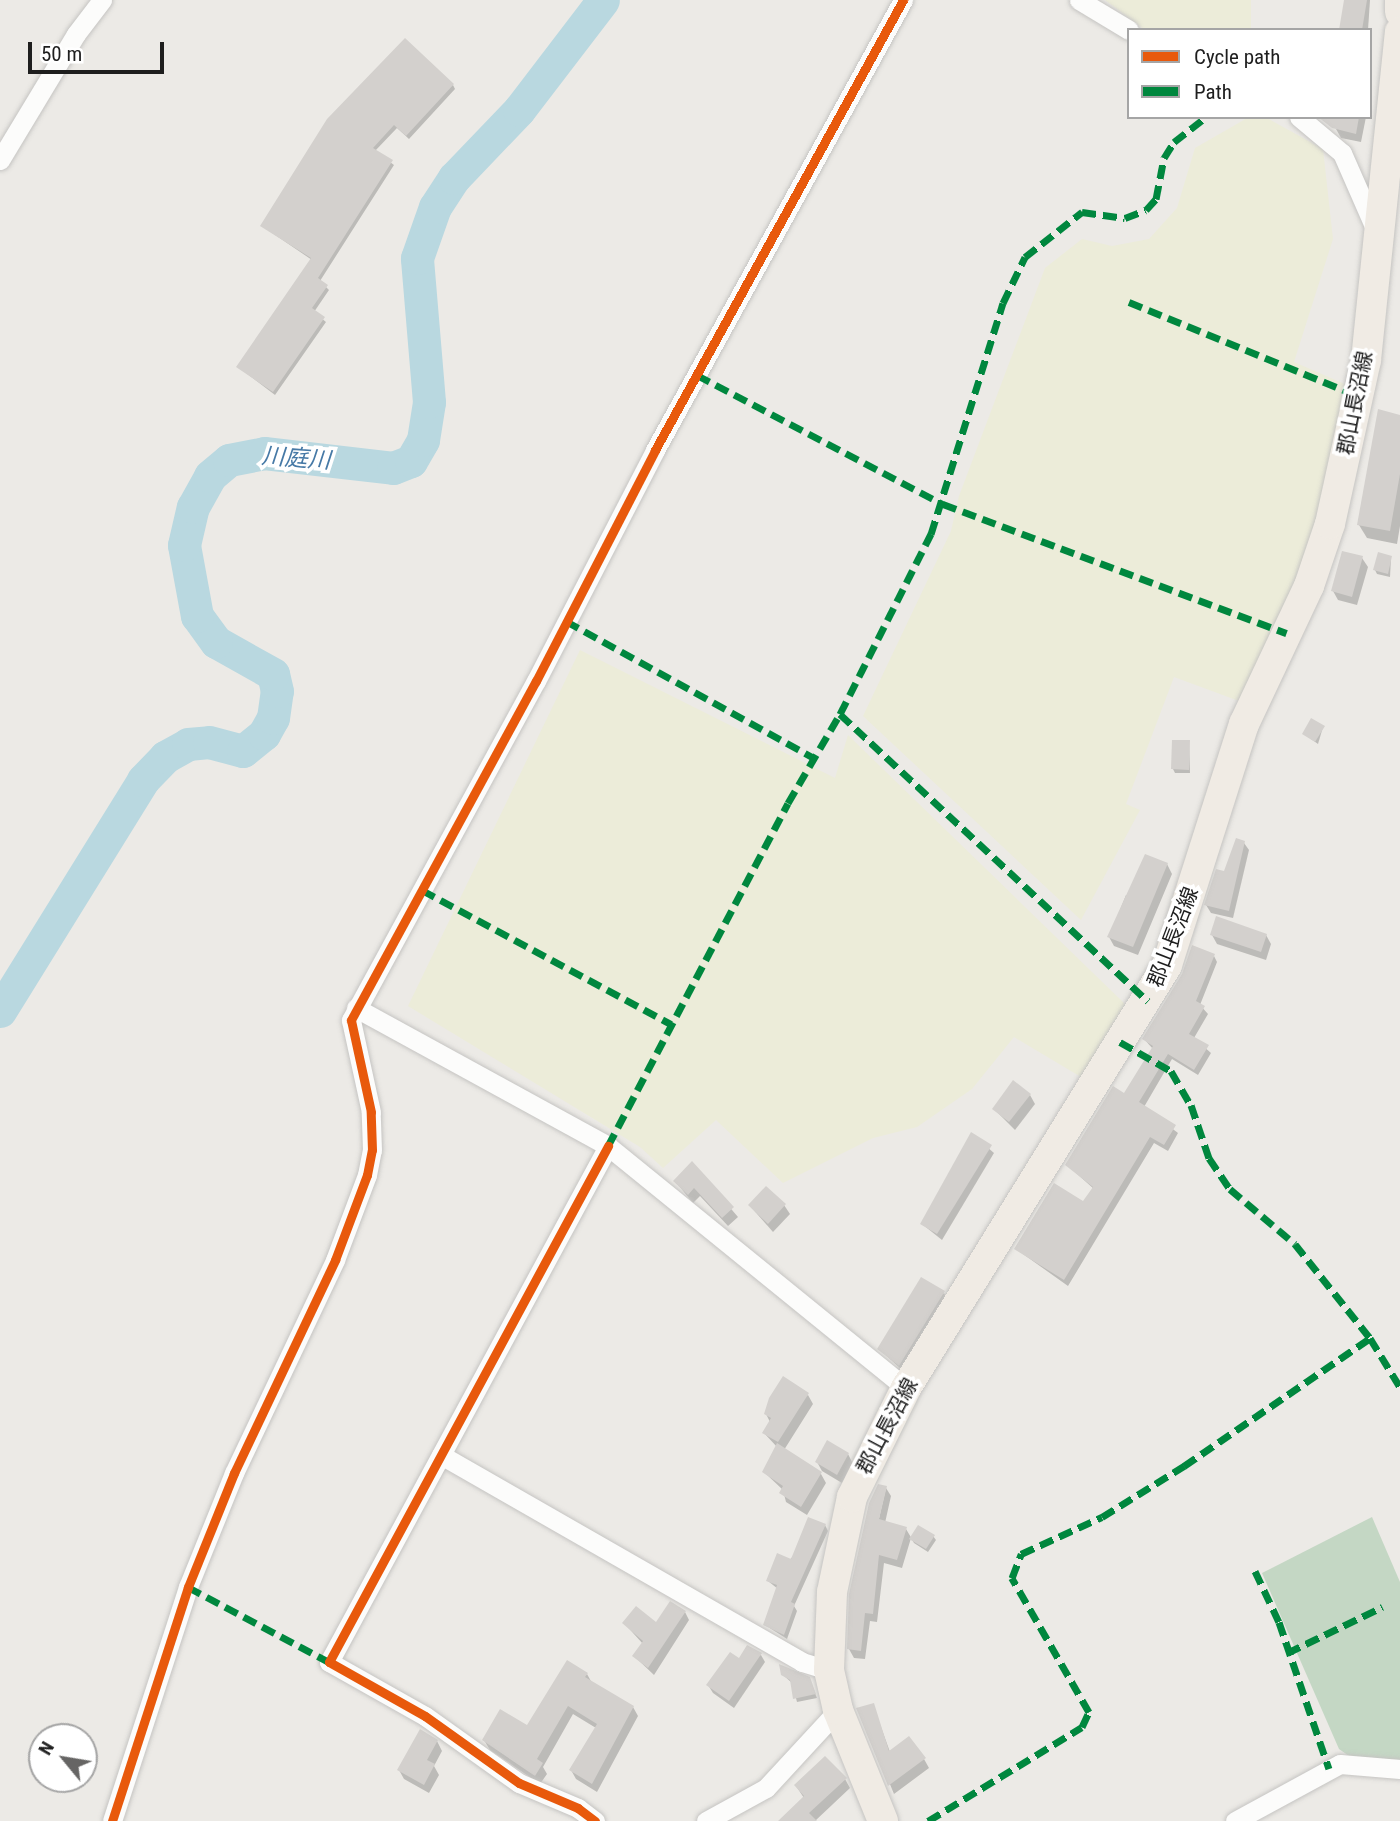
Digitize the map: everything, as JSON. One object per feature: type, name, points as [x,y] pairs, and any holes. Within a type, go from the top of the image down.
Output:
[{"type":"main road","points":[[1400,0],[1400,12]]},
{"type":"main road","name":"郡山長沼線","points":[[883,1821],[838,1710],[829,1670],[832,1592],[852,1497],[906,1388],[1167,965],[1244,724],[1310,586],[1330,524],[1366,360],[1377,232],[1400,32]]},
{"type":"street","points":[[0,160],[76,34],[103,0]]},
{"type":"street","points":[[112,1821],[188,1587],[234,1473],[324,1284],[367,1175],[373,1133],[351,1034],[356,1008],[903,0]]},
{"type":"street","points":[[1079,0],[1127,29]]},
{"type":"street","points":[[1300,119],[1342,153],[1377,232]]},
{"type":"street","points":[[356,1008],[608,1146],[906,1388]]},
{"type":"street","points":[[595,1821],[578,1808],[519,1783],[425,1716],[330,1662],[608,1146]]},
{"type":"street","points":[[441,1455],[802,1662],[829,1670]]},
{"type":"street","points":[[706,1821],[766,1788],[838,1710]]},
{"type":"street","points":[[1247,1818],[1340,1764],[1400,1769]]},
{"type":"green space","points":[[1105,0],[1251,0],[1251,28],[1142,28]]},
{"type":"green space","points":[[1246,119],[1269,119],[1323,149],[1333,239],[1294,362],[1347,385],[1310,551],[1239,701],[1174,677],[1126,804],[1140,810],[1081,920],[863,716],[951,531],[959,496],[1045,268],[1082,239],[1112,246],[1149,239],[1177,208],[1195,148]]},
{"type":"green space","points":[[580,650],[835,778],[848,735],[1125,1004],[1081,1077],[1014,1037],[972,1089],[917,1127],[873,1138],[783,1183],[716,1120],[663,1168],[640,1147],[408,1006]]},
{"type":"green space","points":[[1372,1517],[1400,1582],[1400,1760],[1349,1756],[1339,1749],[1262,1573]]},
{"type":"building","points":[[1344,0],[1367,0],[1362,28],[1339,28]]},
{"type":"building","points":[[405,38],[454,84],[406,136],[394,125],[373,148],[393,160],[318,278],[328,285],[312,308],[325,317],[273,392],[236,367],[311,258],[260,226],[327,119]]},
{"type":"building","points":[[1321,119],[1359,119],[1356,134],[1332,128]]},
{"type":"building","points":[[1378,409],[1400,415],[1400,474],[1390,531],[1357,525]]},
{"type":"building","points":[[1342,551],[1363,556],[1352,597],[1331,591]]},
{"type":"building","points":[[1378,552],[1392,556],[1388,574],[1373,570]]},
{"type":"building","points":[[1311,718],[1325,726],[1315,742],[1302,734]]},
{"type":"building","points":[[1172,740],[1190,740],[1189,770],[1171,769]]},
{"type":"building","points":[[1236,838],[1245,841],[1229,911],[1204,905],[1216,869],[1224,871]]},
{"type":"building","points":[[1145,854],[1168,863],[1133,947],[1107,937]]},
{"type":"building","points":[[1216,916],[1267,934],[1261,952],[1210,935]]},
{"type":"building","points":[[1192,945],[1215,954],[1196,1001],[1205,1006],[1189,1034],[1209,1045],[1194,1070],[1168,1054],[1139,1102],[1176,1125],[1164,1145],[1150,1137],[1064,1280],[1014,1249],[1054,1183],[1083,1201],[1093,1187],[1065,1165],[1113,1086],[1124,1093],[1153,1046],[1142,1039],[1182,974]]},
{"type":"building","points":[[1013,1080],[1031,1094],[1009,1122],[992,1109]]},
{"type":"building","points":[[971,1132],[992,1145],[937,1234],[920,1224]]},
{"type":"building","points":[[692,1161],[734,1207],[722,1218],[694,1188],[688,1195],[673,1181]]},
{"type":"building","points":[[766,1186],[786,1204],[768,1224],[748,1205]]},
{"type":"building","points":[[921,1277],[945,1291],[899,1366],[877,1349]]},
{"type":"building","points":[[783,1376],[809,1393],[778,1442],[762,1433],[771,1418],[764,1414],[769,1398]]},
{"type":"building","points":[[827,1440],[849,1453],[837,1475],[815,1462]]},
{"type":"building","points":[[777,1443],[822,1472],[801,1507],[779,1493],[783,1486],[762,1472]]},
{"type":"building","points":[[878,1484],[887,1486],[879,1519],[907,1527],[897,1560],[879,1555],[873,1614],[865,1613],[861,1651],[847,1649],[849,1594],[869,1503]]},
{"type":"building","points":[[808,1517],[826,1524],[791,1602],[795,1604],[784,1635],[763,1625],[777,1585],[766,1581],[777,1553],[791,1559]]},
{"type":"building","points":[[918,1525],[935,1535],[926,1549],[909,1539]]},
{"type":"building","points":[[670,1601],[686,1611],[648,1668],[632,1656],[643,1641],[622,1623],[636,1606],[656,1622]]},
{"type":"building","points":[[747,1645],[762,1653],[729,1701],[706,1685],[730,1652],[739,1658]]},
{"type":"building","points":[[567,1660],[588,1673],[585,1677],[634,1706],[592,1784],[569,1770],[597,1724],[568,1706],[537,1759],[543,1763],[535,1776],[482,1740],[500,1709],[527,1725]]},
{"type":"building","points":[[779,1664],[810,1677],[816,1694],[793,1699],[790,1680],[781,1675]]},
{"type":"building","points":[[874,1703],[889,1751],[909,1736],[926,1758],[888,1786],[856,1708]]},
{"type":"building","points":[[420,1729],[438,1740],[427,1760],[435,1764],[424,1785],[397,1770]]},
{"type":"building","points":[[825,1756],[847,1778],[809,1813],[817,1821],[778,1821],[804,1796],[794,1785]]},
{"type":"waterway","name":"川庭川","points":[[0,1011],[143,780],[165,757],[188,744],[209,742],[243,751],[264,734],[273,718],[277,691],[273,674],[216,642],[197,616],[184,545],[193,507],[210,476],[229,460],[264,453],[393,468],[411,461],[423,440],[429,402],[417,258],[435,207],[454,178],[519,110],[603,0]]},
{"type":"marked path","points":[[608,1146],[788,803],[840,714],[931,534],[1003,303],[1025,257],[1082,212],[1125,218],[1146,210],[1156,199],[1164,158],[1174,142],[1203,119]]},
{"type":"marked path","points":[[1129,302],[1358,396]]},
{"type":"marked path","points":[[697,375],[943,504],[1287,633]]},
{"type":"marked path","points":[[566,621],[816,759]]},
{"type":"marked path","points":[[840,714],[1148,1001]]},
{"type":"marked path","points":[[422,890],[671,1024]]},
{"type":"marked path","points":[[1120,1042],[1171,1071],[1191,1105],[1209,1158],[1230,1189],[1295,1244],[1370,1338],[1400,1387]]},
{"type":"marked path","points":[[928,1821],[1082,1727],[1089,1712],[1012,1578],[1021,1554],[1102,1517],[1184,1466],[1370,1338]]},
{"type":"marked path","points":[[1255,1571],[1279,1622],[1329,1769]]},
{"type":"marked path","points":[[188,1587],[329,1662]]},
{"type":"marked path","points":[[1287,1653],[1382,1607]]},
{"type":"cycle path","points":[[112,1821],[188,1587],[234,1473],[335,1260],[367,1175],[372,1150],[371,1112],[351,1020],[536,681],[655,450],[903,0]]},
{"type":"cycle path","points":[[595,1821],[578,1808],[519,1783],[425,1716],[329,1662],[608,1146]]}]
